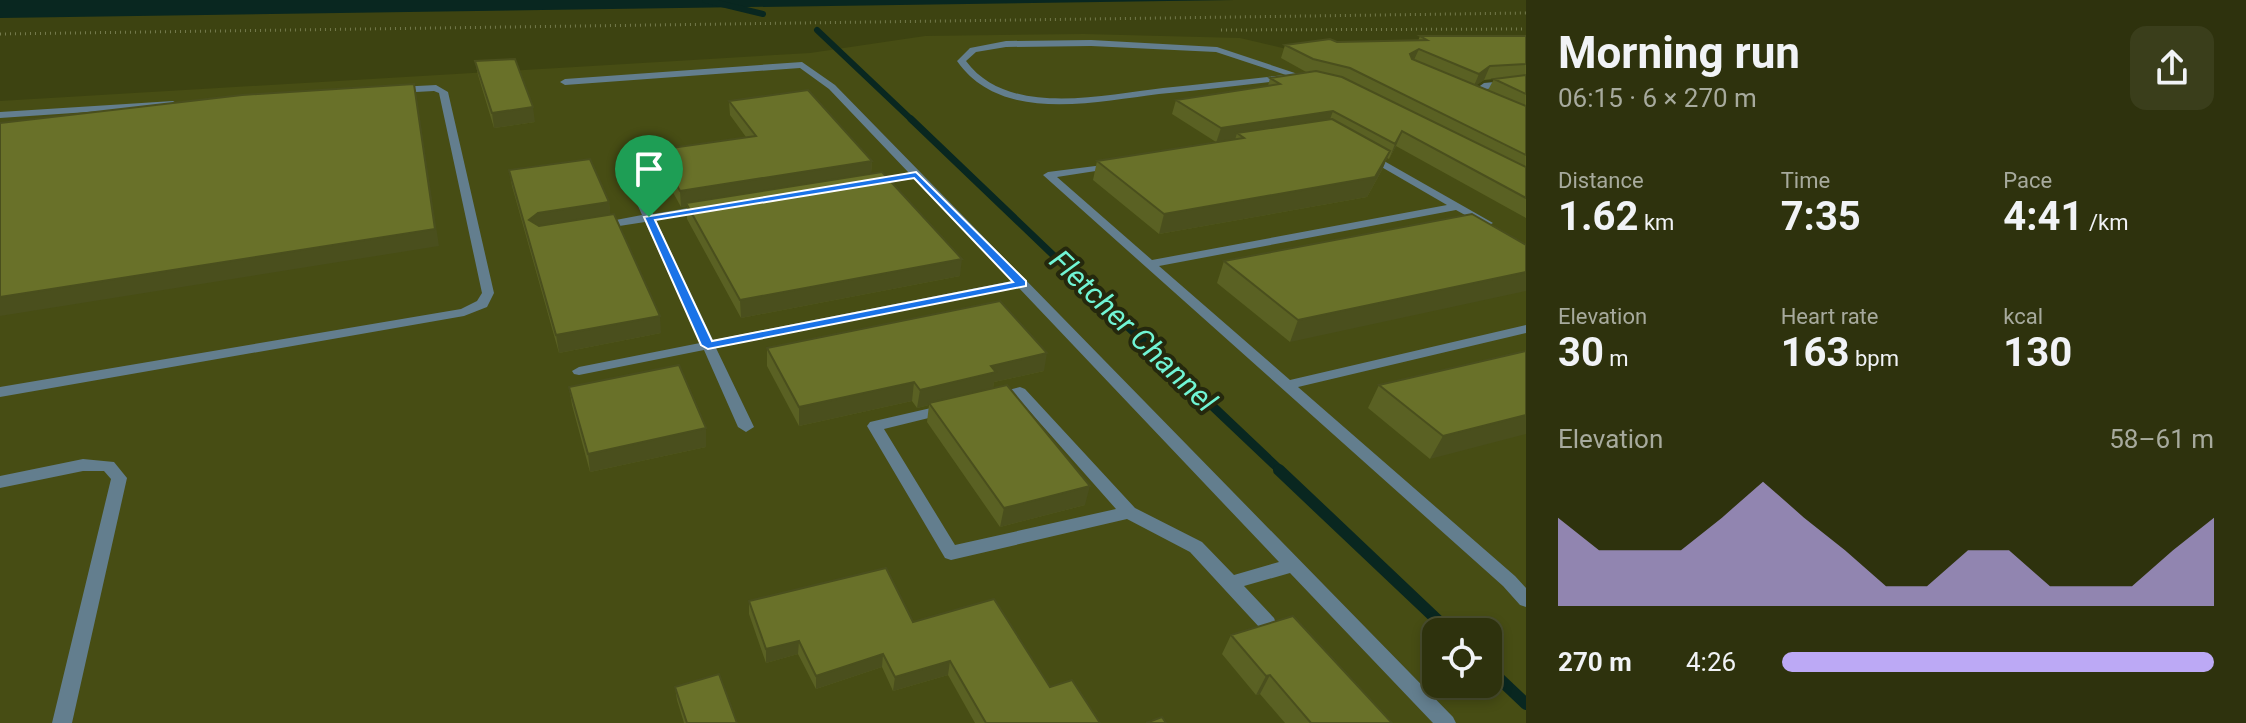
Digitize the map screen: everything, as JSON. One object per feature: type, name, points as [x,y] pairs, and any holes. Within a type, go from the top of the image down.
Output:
[{"type":"street","points":[[1480,97],[1478,91],[1484,86],[1526,82]]},
{"type":"street","points":[[1466,91],[1491,103]]},
{"type":"lane","points":[[1298,76],[1099,99],[1053,101],[994,90],[969,75],[961,61],[973,50],[1006,44],[1091,43],[1217,50],[1327,83]]},
{"type":"lane","points":[[565,82],[802,65],[832,87],[1446,723]]},
{"type":"lane","points":[[0,392],[464,312],[482,304],[488,293],[443,92],[436,88],[392,90]]},
{"type":"lane","points":[[0,115],[188,103]]},
{"type":"lane","points":[[1354,146],[1499,230]]},
{"type":"lane","points":[[1126,163],[1048,175],[1509,581],[1526,600]]},
{"type":"lane","points":[[853,185],[916,175]]},
{"type":"lane","points":[[630,176],[746,427]]},
{"type":"lane","points":[[1149,264],[1457,206]]},
{"type":"lane","points":[[587,228],[712,207]]},
{"type":"lane","points":[[579,371],[1021,283]]},
{"type":"lane","points":[[1286,385],[1526,329]]},
{"type":"lane","points":[[1129,512],[951,553],[875,426],[1020,392],[1129,512],[1196,547],[1267,623]]},
{"type":"lane","points":[[0,482],[83,465],[108,466],[119,478],[62,723]]},
{"type":"lane","points":[[1232,583],[1293,565]]},
{"type":"path","points":[[0,35],[1526,14]]},
{"type":"path","points":[[0,35],[1526,14]]},
{"type":"path","points":[[1060,22],[1101,25]]},
{"type":"path","points":[[1215,30],[1526,29]]},
{"type":"shaded area","points":[[1084,34],[1240,38],[1291,50],[1526,170],[1526,723],[0,723],[0,101],[810,53],[925,36]]},
{"type":"water","points":[[0,0],[1234,0],[0,18]]},
{"type":"building","points":[[1420,36],[1526,36],[1526,64],[1490,66],[1479,74],[1419,49],[1410,54],[1412,59],[1526,106],[1526,155],[1350,68],[1313,59],[1285,45],[1330,39],[1337,42],[1427,40]]},
{"type":"building","points":[[515,59],[533,107],[492,113],[475,61]]},
{"type":"building","points":[[1316,71],[1342,77],[1526,167],[1526,198],[1402,131],[1395,144],[1333,111],[1221,128],[1176,100],[1280,84],[1270,78]]},
{"type":"building","points":[[1526,75],[1526,94],[1494,79]]},
{"type":"building","points":[[414,84],[435,229],[0,297],[0,123],[242,95]]},
{"type":"building","points":[[808,90],[872,161],[680,191],[657,150],[756,136],[729,101]]},
{"type":"building","points":[[1332,119],[1390,151],[1375,177],[1164,214],[1097,161],[1244,138],[1237,133]]},
{"type":"building","points":[[590,159],[609,202],[538,213],[529,220],[539,226],[614,214],[660,316],[556,335],[509,170]]},
{"type":"building","points":[[882,172],[962,259],[740,300],[686,203]]},
{"type":"building","points":[[1472,214],[1526,245],[1526,272],[1298,320],[1224,261]]},
{"type":"building","points":[[1000,301],[1047,353],[991,366],[996,372],[920,390],[914,382],[799,407],[767,348]]},
{"type":"building","points":[[1526,351],[1526,415],[1443,436],[1379,385]]},
{"type":"building","points":[[679,365],[706,428],[588,454],[569,387]]},
{"type":"building","points":[[1007,385],[1090,486],[1004,508],[929,403]]},
{"type":"building","points":[[886,568],[913,622],[994,599],[1050,687],[1072,680],[1100,723],[986,723],[950,661],[895,677],[883,654],[816,676],[799,641],[766,649],[749,601]]},
{"type":"building","points":[[1293,616],[1392,723],[1311,723],[1231,635]]},
{"type":"building","points":[[719,674],[737,723],[687,723],[675,687]]},
{"type":"building","points":[[1162,717],[1166,723],[1146,723]]},
{"type":"waterway","points":[[705,0],[763,14]]},
{"type":"waterway","name":"Fletcher Channel","points":[[817,30],[913,121]]},
{"type":"waterway","name":"Fletcher Channel","points":[[911,119],[1074,275]]},
{"type":"waterway","name":"Fletcher Channel","points":[[1072,273],[1282,472]]},
{"type":"waterway","name":"Fletcher Channel","points":[[1279,470],[1435,618]]},
{"type":"waterway","name":"Fletcher Channel","points":[[1502,681],[1526,704]]},
{"type":"route","points":[[916,175],[1021,283],[708,345],[649,217],[916,175]]}]
